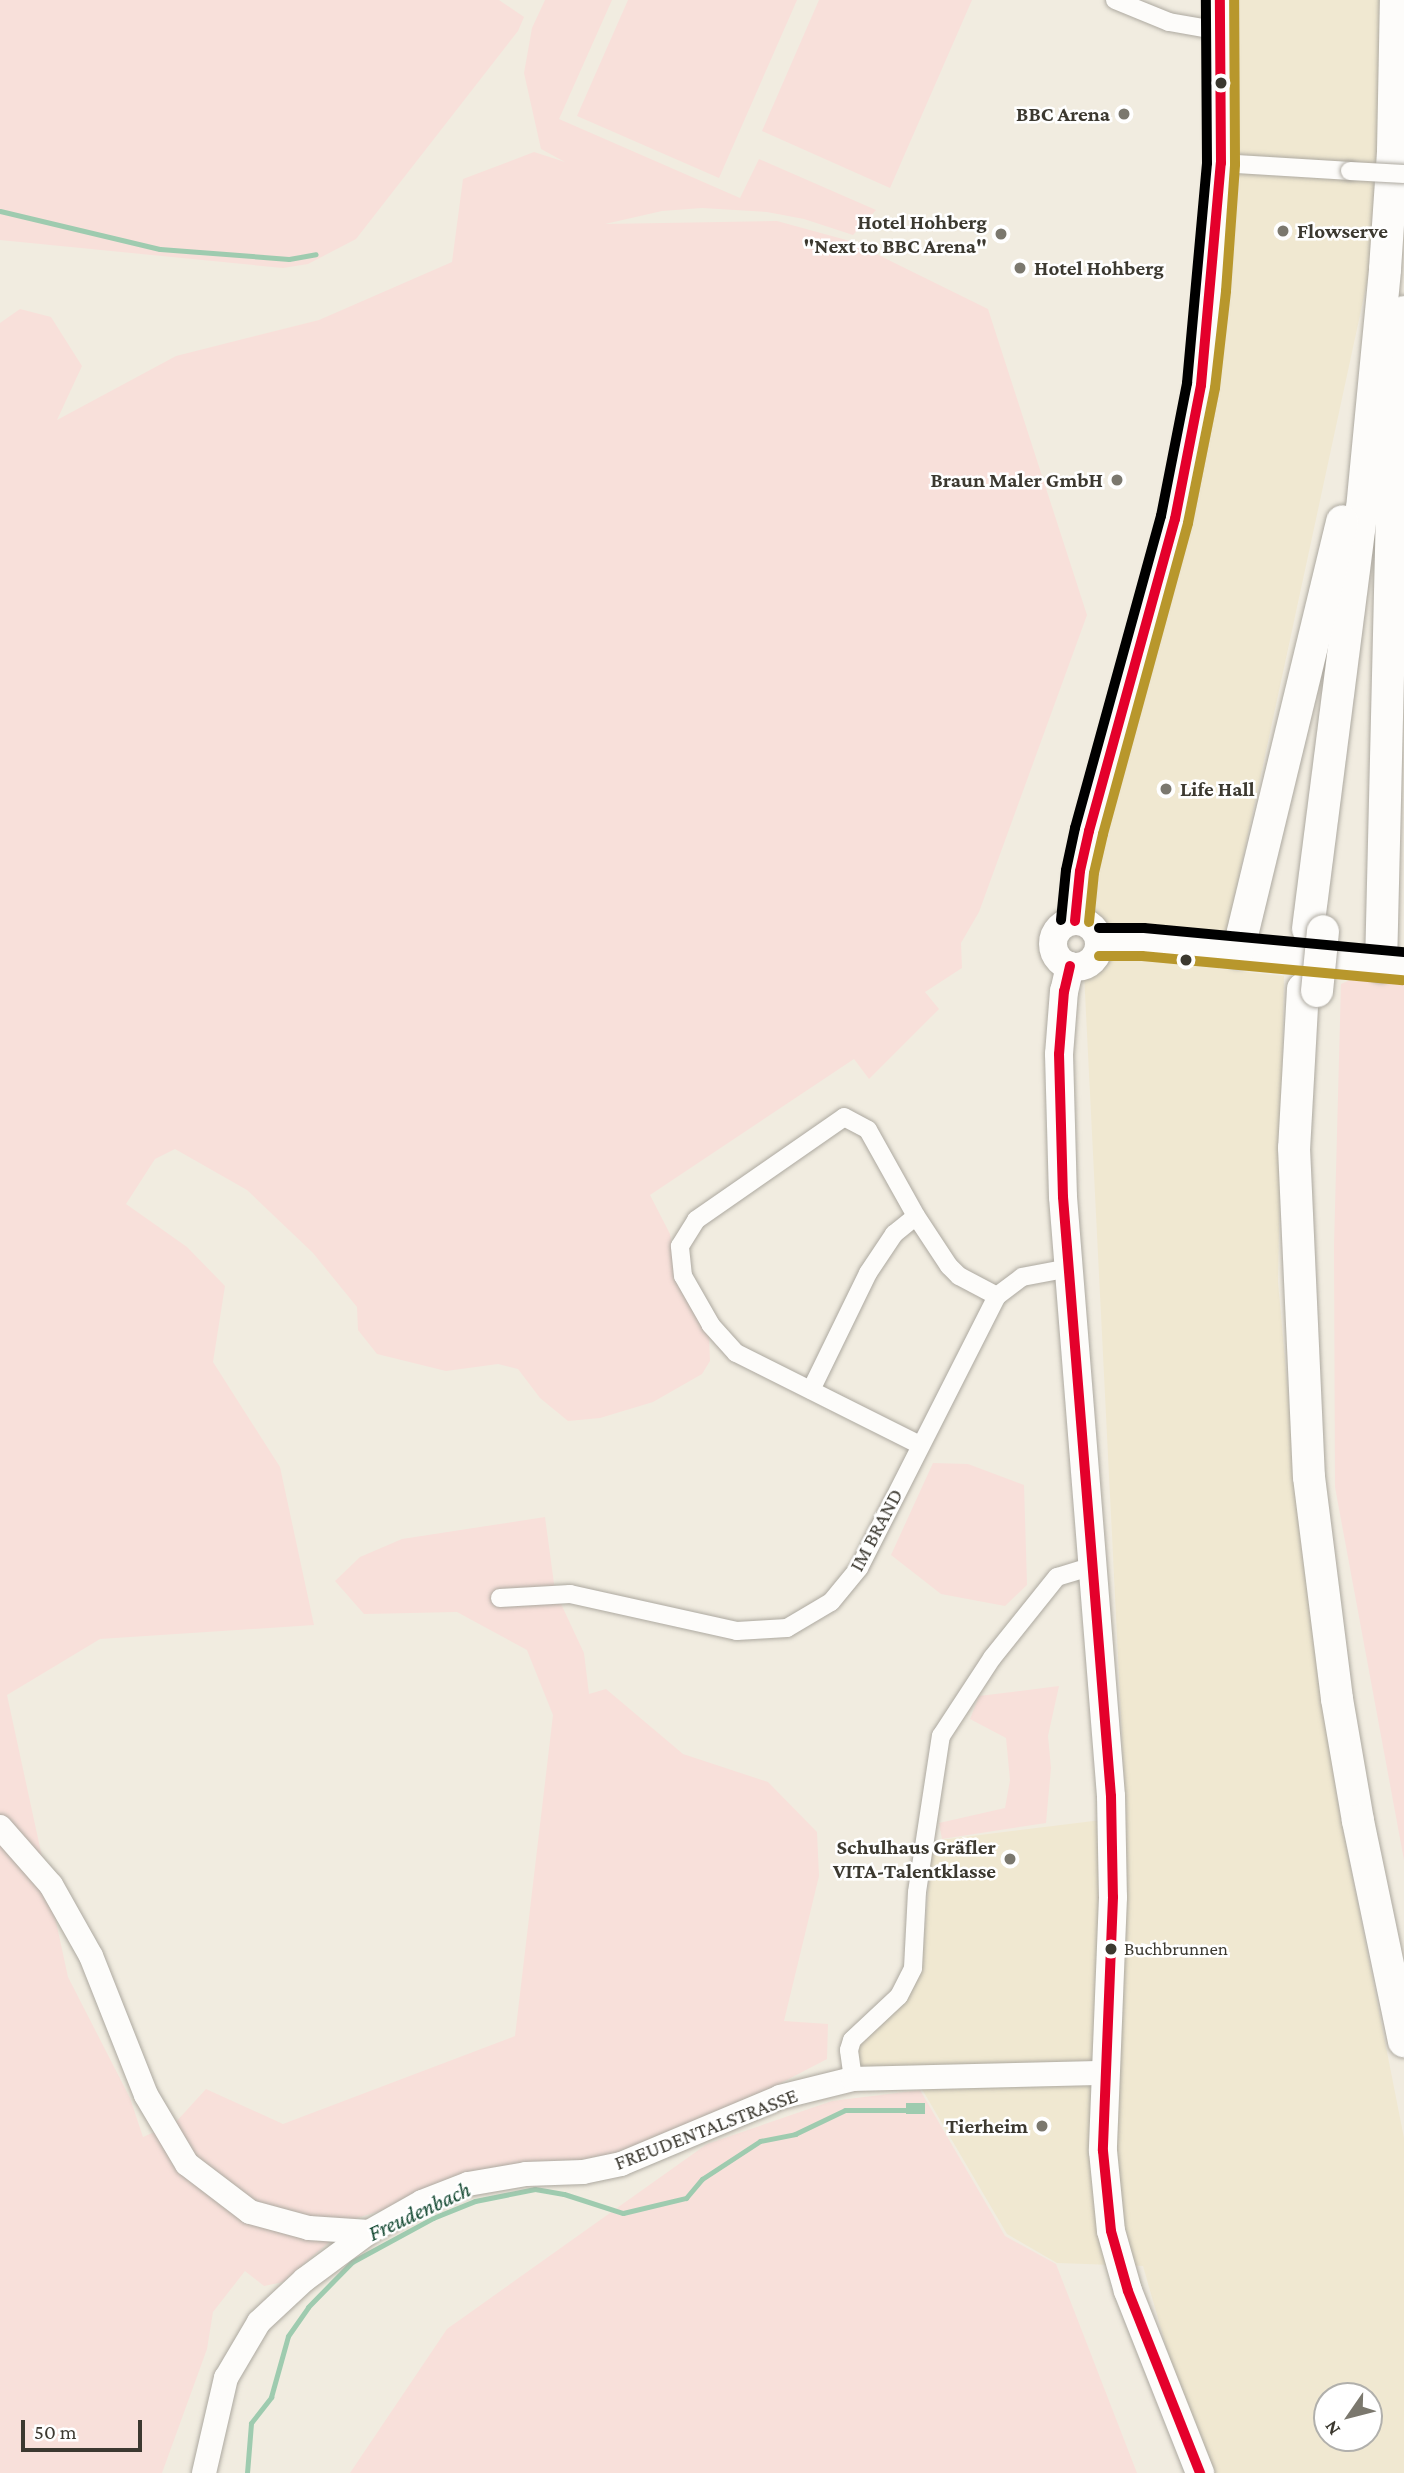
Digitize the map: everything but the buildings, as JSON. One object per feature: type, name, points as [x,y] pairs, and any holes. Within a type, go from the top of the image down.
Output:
[{"type":"highway","points":[[1393,966],[1384,392],[1396,0]]},
{"type":"highway","points":[[1238,952],[1301,700],[1404,312]]},
{"type":"highway","points":[[1384,392],[1362,509],[1294,1148],[1305,1426],[1322,1598],[1358,1821],[1404,2041]]},
{"type":"main road","points":[[1075,920],[1080,871],[1089,831],[1175,519],[1193,430],[1212,290],[1221,163],[1220,0]]},
{"type":"main road","points":[[1075,920],[1094,929],[1099,942],[1091,962],[1070,966],[1056,957],[1053,940],[1063,924],[1075,920]]},
{"type":"main road","points":[[1070,966],[1064,991],[1059,1054],[1063,1198],[1111,1796],[1113,1897],[1103,2151],[1111,2231],[1128,2291],[1199,2473]]},
{"type":"street","points":[[1115,0],[1169,22],[1221,31]]},
{"type":"street","points":[[1221,163],[1404,174]]},
{"type":"street","points":[[1099,942],[1134,942],[1393,966]]},
{"type":"street","points":[[920,1445],[736,1353],[711,1325],[683,1276],[680,1246],[696,1220],[844,1117],[868,1130],[916,1216],[949,1266],[959,1276],[997,1296]]},
{"type":"street","points":[[811,1390],[868,1273],[894,1234],[916,1216]]},
{"type":"street","name":"IM BRAND","points":[[500,1598],[570,1594],[737,1631],[787,1628],[831,1602],[859,1568],[997,1296],[1022,1277],[1069,1268]]},
{"type":"street","points":[[853,2079],[849,2050],[852,2040],[899,1996],[913,1968],[917,1892],[941,1736],[992,1658],[1057,1577],[1094,1566]]},
{"type":"street","points":[[0,1827],[51,1885],[91,1956],[146,2095],[187,2164],[250,2212],[309,2228],[369,2232]]},
{"type":"street","name":"FREUDENTALSTRASSE","points":[[204,2473],[226,2378],[259,2322],[304,2280],[369,2232],[422,2202],[468,2184],[526,2174],[583,2172],[621,2164],[780,2097],[853,2079],[1106,2073]]},
{"type":"shaded area","points":[[0,0],[499,0],[524,17],[518,31],[356,239],[308,264],[283,268],[0,240]]},
{"type":"shaded area","points":[[545,0],[612,0],[559,119],[740,198],[759,159],[876,210],[853,235],[804,219],[767,212],[702,208],[662,211],[605,224],[777,221],[850,241],[988,309],[1087,615],[979,912],[961,943],[962,968],[925,992],[939,1009],[869,1079],[854,1059],[650,1195],[670,1234],[677,1279],[709,1335],[710,1361],[702,1374],[653,1402],[600,1418],[568,1421],[540,1398],[518,1369],[498,1364],[446,1371],[377,1354],[358,1330],[357,1307],[313,1253],[247,1190],[175,1149],[155,1159],[126,1204],[187,1247],[225,1286],[213,1362],[280,1467],[314,1625],[100,1639],[7,1695],[68,1977],[130,2098],[143,2137],[175,2123],[206,2089],[283,2124],[515,2036],[553,1715],[527,1650],[457,1612],[364,1614],[335,1581],[360,1557],[402,1539],[545,1517],[555,1591],[584,1653],[589,1694],[606,1689],[683,1754],[768,1782],[817,1832],[819,1876],[784,2021],[828,2024],[827,2059],[741,2104],[617,2157],[523,2168],[357,2218],[283,2282],[264,2286],[245,2271],[213,2312],[207,2349],[162,2473],[0,2473],[0,323],[20,309],[51,317],[82,366],[57,420],[176,356],[319,320],[452,262],[463,179],[534,152],[565,162],[541,149],[524,73],[532,28]]},
{"type":"shaded area","points":[[628,0],[797,0],[719,178],[577,116]]},
{"type":"shaded area","points":[[819,0],[972,0],[890,188],[762,131]]},
{"type":"shaded area","points":[[1234,0],[1383,0],[1374,250],[1219,969],[1284,976],[1278,1282],[1299,1514],[1338,1804],[1404,2138],[1404,2473],[1212,2473],[1170,2360],[1143,2266],[1057,2263],[1007,2234],[909,2067],[858,2070],[859,2037],[904,2001],[922,1966],[932,1841],[1126,1817],[1084,973],[1111,794],[1190,511],[1212,407],[1232,208]]},
{"type":"shaded area","points":[[1381,966],[1404,966],[1404,1860],[1335,1487],[1334,1246],[1341,984]]},
{"type":"shaded area","points":[[933,1463],[968,1464],[1024,1485],[1027,1585],[1005,1606],[941,1594],[891,1555]]},
{"type":"shaded area","points":[[1059,1686],[1048,1736],[1051,1768],[1046,1823],[942,1839],[939,1823],[1005,1808],[1010,1780],[1006,1738],[970,1719],[979,1696]]},
{"type":"shaded area","points":[[920,2090],[1005,2236],[1056,2264],[1137,2473],[350,2473],[447,2329],[707,2144],[832,2101]]},
{"type":"shaded area","points":[[906,2103],[925,2103],[925,2114],[906,2114]]},
{"type":"waterway","points":[[0,211],[160,249],[289,259],[316,254]]},
{"type":"waterway","name":"Freudenbach","points":[[247,2473],[251,2423],[271,2397],[288,2336],[308,2307],[352,2262],[433,2218],[475,2201],[535,2189],[564,2194],[623,2213],[686,2198],[702,2179],[760,2141],[795,2134],[845,2110],[911,2110]]},
{"type":"transit line","points":[[1061,920],[1066,870],[1075,828],[1161,516],[1187,383],[1207,163],[1206,0]]},
{"type":"transit line","points":[[1075,921],[1080,871],[1089,831],[1175,519],[1201,385],[1221,163],[1220,0]]},
{"type":"transit line","points":[[1089,922],[1094,873],[1103,834],[1188,523],[1215,388],[1226,291],[1235,164],[1234,0]]},
{"type":"transit line","points":[[1099,928],[1144,928],[1404,952]]},
{"type":"transit line","points":[[1099,956],[1142,956],[1403,980]]},
{"type":"transit line","points":[[1070,966],[1064,991],[1059,1054],[1063,1197],[1111,1796],[1113,1897],[1103,2151],[1111,2231],[1128,2291],[1200,2473]]},
{"type":"place","name":"BBC Arena","points":[[1124,114]]},
{"type":"place","name":"Flowserve","points":[[1283,231]]},
{"type":"place","name":"Hotel Hohberg \"Next to BBC Arena\"","points":[[1001,234]]},
{"type":"place","name":"Hotel Hohberg","points":[[1020,268]]},
{"type":"place","name":"Braun Maler GmbH","points":[[1117,480]]},
{"type":"place","name":"Life Hall","points":[[1166,789]]},
{"type":"place","name":"Schulhaus Gräfler VITA-Talentklasse","points":[[1010,1859]]},
{"type":"place","name":"Buchbrunnen","points":[[1111,1949]]},
{"type":"place","name":"Tierheim","points":[[1042,2126]]}]
